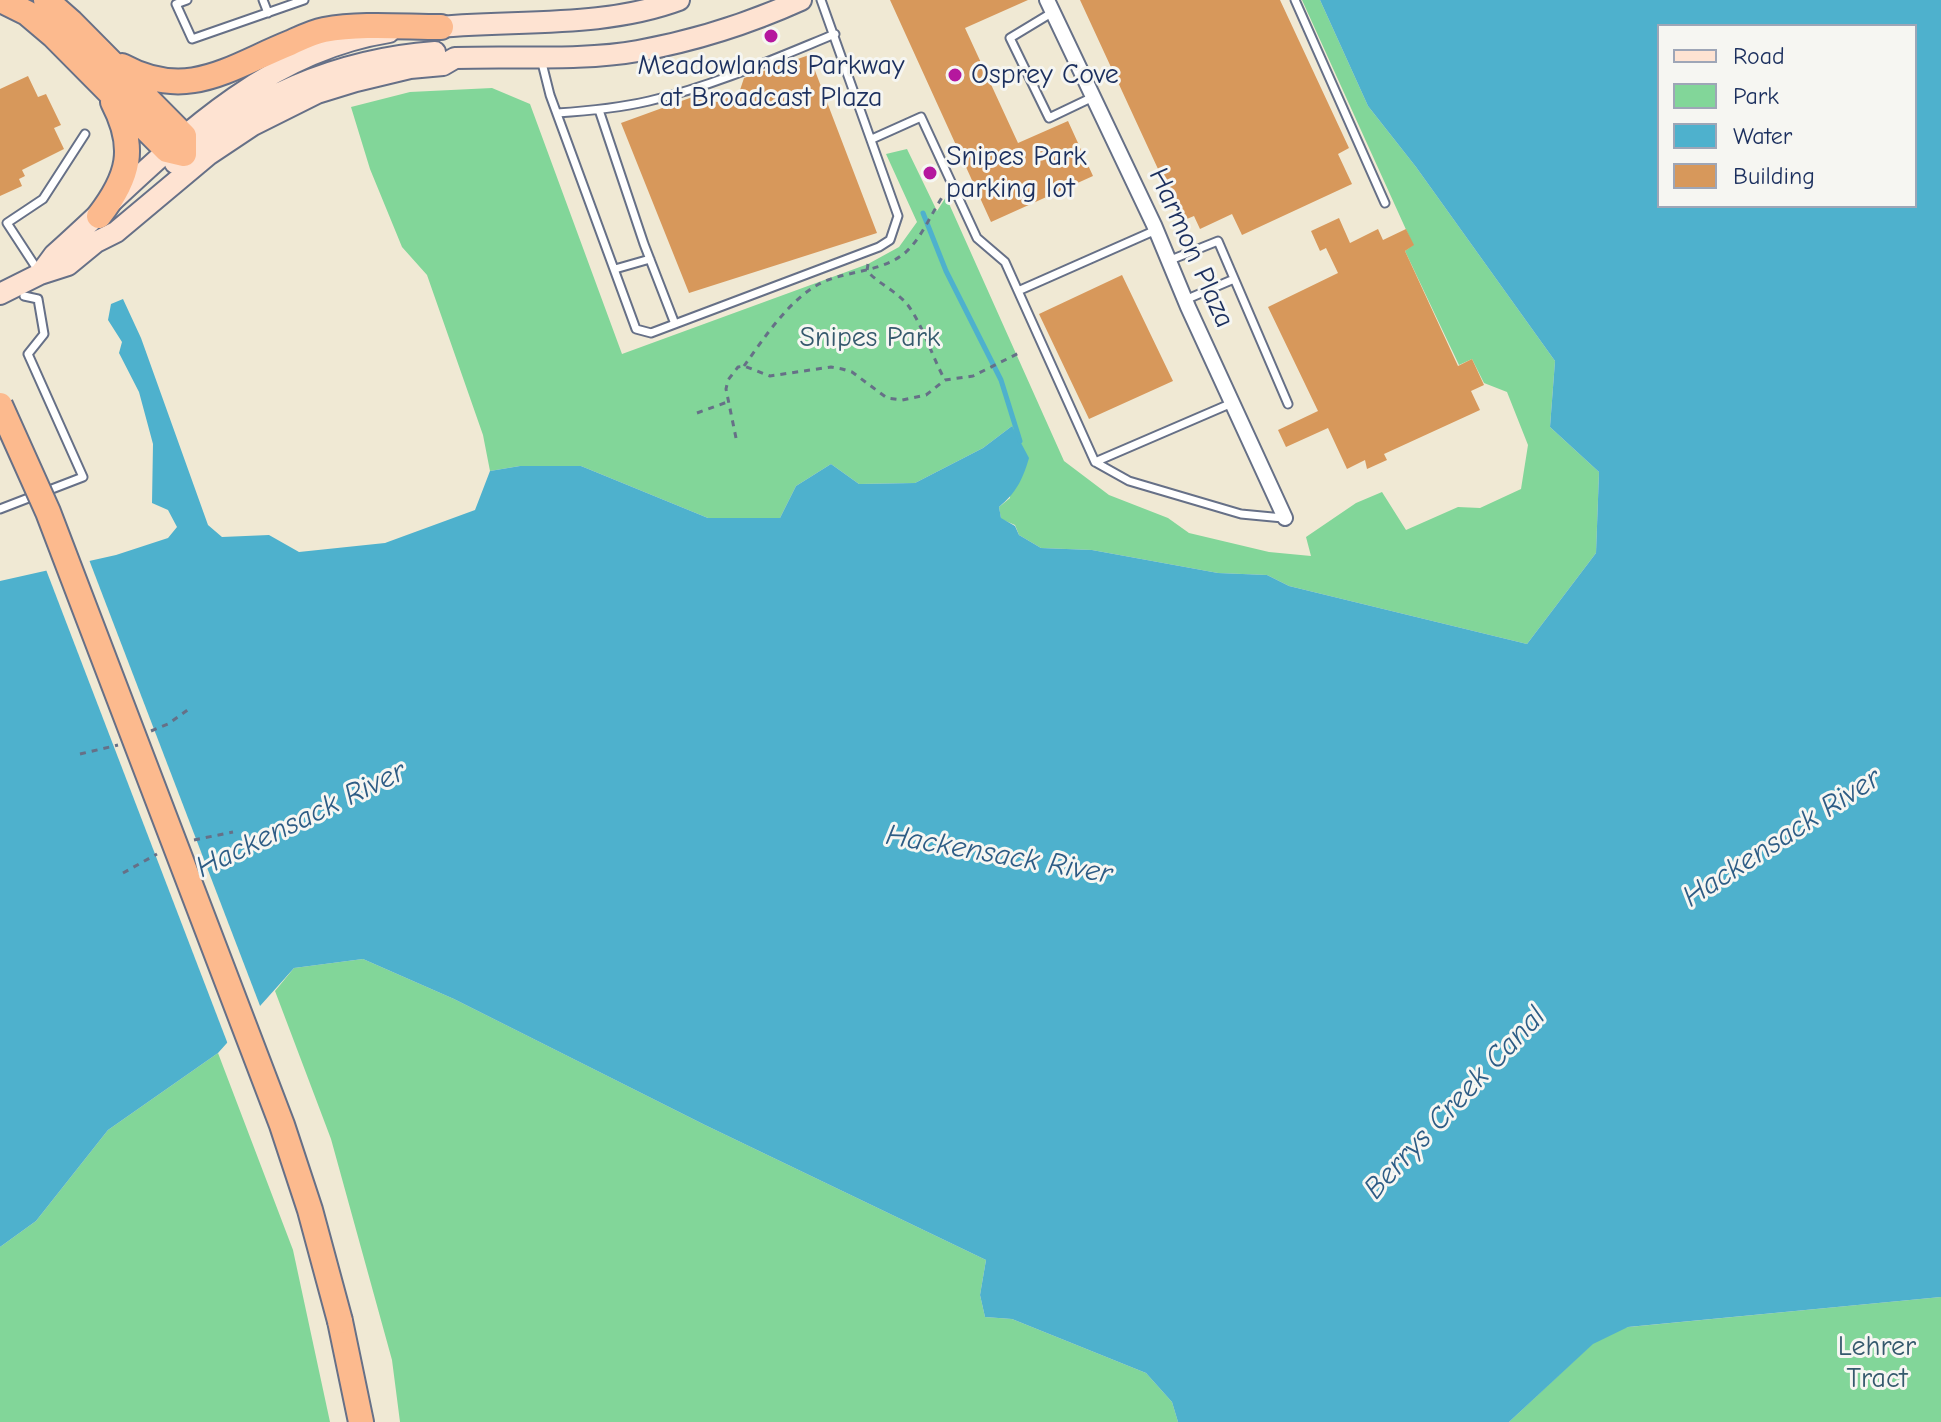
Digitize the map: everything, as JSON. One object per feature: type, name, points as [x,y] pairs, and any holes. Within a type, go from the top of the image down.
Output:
[{"type":"highway","points":[[1,0],[27,13],[100,68],[167,82],[185,83],[220,74],[321,30],[441,27]]},
{"type":"highway","points":[[46,0],[100,68],[179,147]]},
{"type":"highway","points":[[99,216],[123,180],[128,162],[124,127],[100,68]]},
{"type":"highway","points":[[0,405],[48,512],[282,1125],[310,1210],[340,1321],[361,1422]]},
{"type":"main road","points":[[40,274],[54,255],[230,99],[264,78],[332,46],[384,32],[593,17],[659,7],[679,0]]},
{"type":"main road","points":[[96,242],[109,222],[179,147],[312,77],[372,59],[406,54],[442,52],[455,58],[636,52],[704,36],[801,0]]},
{"type":"main road","points":[[0,294],[40,274],[68,265],[96,242],[116,232],[208,155],[253,125],[317,93],[410,68],[443,65],[455,58]]},
{"type":"street","name":"Harmon Plaza","points":[[1050,6],[1156,230],[1285,518]]},
{"type":"lane","points":[[187,0],[176,4],[192,39],[304,0]]},
{"type":"lane","points":[[263,0],[268,13]]},
{"type":"lane","points":[[541,56],[557,113],[636,329],[651,333],[879,247],[890,240],[898,216],[821,0]]},
{"type":"lane","points":[[1295,0],[1385,203]]},
{"type":"lane","points":[[1050,6],[1010,38],[1049,118],[1093,97]]},
{"type":"lane","points":[[557,113],[599,110],[649,101],[710,83],[835,34]]},
{"type":"lane","points":[[599,110],[675,324]]},
{"type":"lane","points":[[872,139],[921,117],[977,238],[1005,262],[1095,462],[1129,481],[1241,514],[1285,518]]},
{"type":"lane","points":[[40,274],[7,223],[43,199],[85,134]]},
{"type":"lane","points":[[1018,291],[1156,230]]},
{"type":"lane","points":[[1168,261],[1218,241],[1288,404]]},
{"type":"lane","points":[[615,269],[650,259]]},
{"type":"lane","points":[[1185,300],[1234,279]]},
{"type":"lane","points":[[0,509],[83,477],[28,354],[44,334],[38,299],[24,296]]},
{"type":"lane","points":[[1095,462],[1232,403]]},
{"type":"path","points":[[744,366],[771,330],[797,302],[819,285],[867,271],[899,257],[919,237],[936,206]]},
{"type":"path","points":[[868,264],[867,271],[876,282],[906,303],[934,352],[945,380]]},
{"type":"path","points":[[736,438],[726,389],[728,380],[738,367],[744,366],[770,376],[831,367],[842,369],[852,372],[887,398],[902,400],[926,395],[945,380],[977,373],[1019,353]]},
{"type":"path","points":[[697,413],[730,401]]},
{"type":"green space","name":"Snipes Park","points":[[1302,0],[1320,0],[1368,106],[1416,167],[1555,361],[1550,427],[1599,472],[1596,553],[1527,644],[1289,586],[1267,575],[1218,573],[1092,550],[1041,548],[1019,535],[1015,525],[1001,519],[999,507],[1010,498],[1012,426],[983,448],[915,483],[859,484],[831,464],[796,486],[780,518],[708,518],[581,466],[520,466],[490,471],[483,435],[427,275],[402,247],[370,169],[351,107],[410,92],[492,88],[530,104],[622,354],[868,264],[899,247],[917,222],[886,154],[907,149],[937,211],[946,197],[1064,461],[1109,495],[1168,518],[1189,533],[1269,552],[1311,556],[1306,537],[1356,503],[1382,492],[1406,530],[1458,507],[1480,508],[1521,489],[1528,445],[1507,392],[1484,383],[1472,359],[1459,365],[1405,251],[1413,245]]},
{"type":"green space","points":[[363,959],[454,999],[705,1125],[986,1260],[980,1295],[985,1317],[1012,1319],[1146,1373],[1172,1402],[1178,1422],[400,1422],[392,1360],[331,1139],[275,991],[294,968]]},
{"type":"green space","points":[[218,1053],[293,1250],[330,1422],[0,1422],[0,1247],[36,1221],[108,1130]]},
{"type":"green space","name":"Lehrer Tract","points":[[1941,1297],[1941,1422],[1509,1422],[1608,1329]]},
{"type":"water","points":[[1320,0],[1941,0],[1941,1297],[1628,1327],[1593,1344],[1509,1422],[1178,1422],[1172,1402],[1146,1373],[1012,1319],[985,1317],[980,1295],[986,1260],[705,1125],[454,999],[363,959],[294,968],[218,1053],[108,1130],[36,1221],[0,1247],[0,581],[116,555],[168,538],[177,527],[168,510],[152,503],[153,444],[139,392],[119,353],[122,342],[108,320],[111,304],[123,299],[141,338],[208,525],[222,537],[269,535],[299,552],[385,543],[475,510],[490,471],[520,466],[581,466],[708,518],[780,518],[796,486],[831,464],[859,484],[915,483],[983,448],[1012,426],[1029,458],[1018,485],[999,507],[1001,518],[1015,526],[1019,535],[1041,548],[1092,550],[1218,573],[1267,575],[1289,586],[1527,644],[1596,553],[1599,472],[1550,427],[1555,361],[1416,167],[1368,106]]},
{"type":"pier","points":[[88,557],[262,1011],[229,1047],[45,567]]},
{"type":"building","name":"Osprey Cove","points":[[890,0],[1028,0],[965,28],[1018,143],[1068,121],[1093,176],[991,222]]},
{"type":"building","points":[[1080,0],[1280,0],[1349,148],[1338,154],[1352,184],[1242,235],[1232,214],[1200,229],[1194,216],[1182,221]]},
{"type":"building","points":[[809,55],[877,233],[689,293],[621,123],[698,95],[717,102],[739,93],[744,78]]},
{"type":"building","points":[[28,76],[38,97],[46,94],[61,125],[54,128],[64,149],[22,170],[25,176],[19,179],[22,186],[0,196],[0,89]]},
{"type":"building","points":[[1339,218],[1350,243],[1378,229],[1383,240],[1406,229],[1414,245],[1405,251],[1458,366],[1472,359],[1484,385],[1471,391],[1480,410],[1384,454],[1387,460],[1367,469],[1365,460],[1347,469],[1328,428],[1286,447],[1278,430],[1318,411],[1268,307],[1338,273],[1326,248],[1320,251],[1311,231]]},
{"type":"building","points":[[1122,275],[1173,381],[1089,419],[1039,314]]},
{"type":"waterway","points":[[923,213],[946,271],[1001,380],[1020,441]]},
{"type":"place","name":"Meadowlands Parkway at Broadcast Plaza","points":[[771,36]]},
{"type":"place","name":"Osprey Cove","points":[[955,75]]},
{"type":"place","name":"Snipes Park parking lot","points":[[930,173]]},
{"type":"water label","name":"Hackensack River","points":[[301,820]]},
{"type":"water label","name":"Hackensack River","points":[[1782,838]]},
{"type":"water label","name":"Hackensack River","points":[[999,855]]},
{"type":"water label","name":"Berrys Creek Canal","points":[[1455,1103]]}]
